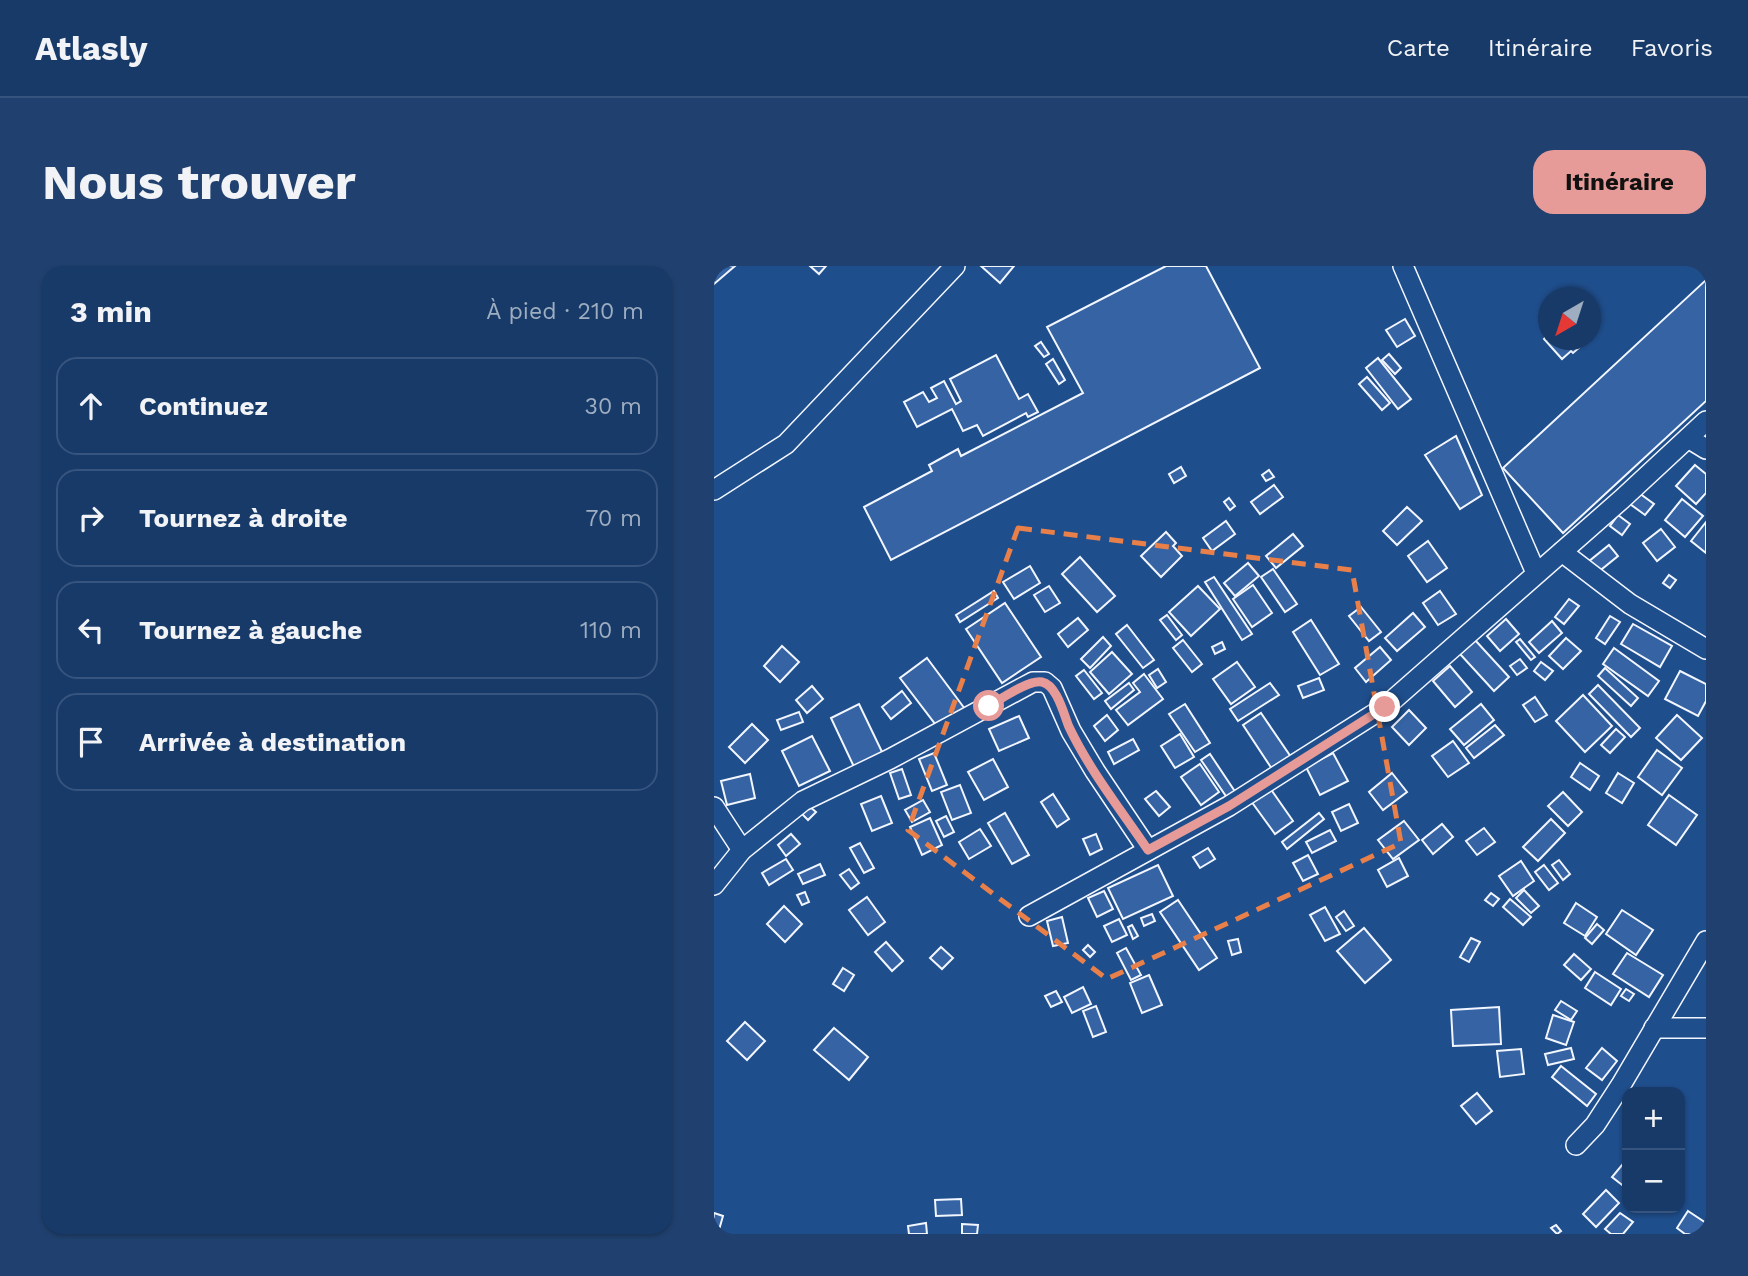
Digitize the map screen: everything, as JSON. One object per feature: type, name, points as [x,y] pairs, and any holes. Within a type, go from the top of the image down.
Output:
[{"type":"street","points":[[714,490],[786,444],[955,266]]},
{"type":"street","points":[[1403,266],[1536,573]]},
{"type":"street","points":[[1029,916],[1229,806],[1385,707],[1706,421]]},
{"type":"street","points":[[1688,438],[1706,449]]},
{"type":"street","points":[[1562,552],[1630,604],[1706,649]]},
{"type":"street","points":[[714,885],[742,850],[803,801],[890,759],[1033,682],[1045,682],[1052,688],[1071,730],[1095,771],[1148,850]]},
{"type":"street","points":[[714,807],[742,850]]},
{"type":"street","points":[[1576,1145],[1602,1115],[1706,941]]},
{"type":"street","points":[[1654,1028],[1706,1028]]},
{"type":"highlighted area","points":[[1018,528],[1352,570],[1401,843],[1107,979],[908,830]]},
{"type":"building","points":[[714,266],[735,266],[714,284]]},
{"type":"building","points":[[810,266],[826,266],[819,274]]},
{"type":"building","points":[[981,266],[1014,266],[1000,283]]},
{"type":"building","points":[[1166,266],[1206,266],[1260,368],[891,560],[864,507],[932,471],[929,465],[958,449],[961,456],[1083,393],[1047,327]]},
{"type":"building","points":[[1706,280],[1706,401],[1563,533],[1503,468]]},
{"type":"building","points":[[1405,319],[1415,336],[1397,347],[1386,330]]},
{"type":"building","points":[[1041,342],[1049,354],[1044,357],[1035,346]]},
{"type":"building","points":[[1554,350],[1576,350],[1573,353],[1571,351],[1562,359]]},
{"type":"building","points":[[1389,354],[1401,368],[1395,374],[1382,360]]},
{"type":"building","points":[[996,355],[1019,399],[1028,394],[1038,412],[1028,417],[1026,413],[983,436],[977,425],[963,431],[952,409],[917,427],[904,402],[923,392],[929,402],[937,398],[931,388],[944,381],[956,404],[961,401],[950,379]]},
{"type":"building","points":[[1378,358],[1411,399],[1398,409],[1366,368]]},
{"type":"building","points":[[1053,359],[1065,380],[1059,384],[1046,364]]},
{"type":"building","points":[[1367,377],[1390,403],[1382,410],[1359,384]]},
{"type":"building","points":[[1456,436],[1482,495],[1460,509],[1425,455]]},
{"type":"building","points":[[1695,465],[1706,474],[1706,493],[1696,504],[1676,486]]},
{"type":"building","points":[[1181,467],[1186,476],[1174,483],[1169,474]]},
{"type":"building","points":[[1269,470],[1274,477],[1266,481],[1262,475]]},
{"type":"building","points":[[1274,485],[1283,497],[1260,514],[1251,502]]},
{"type":"building","points":[[1639,493],[1654,504],[1645,515],[1630,504]]},
{"type":"building","points":[[1229,498],[1235,506],[1230,510],[1224,502]]},
{"type":"building","points":[[1682,499],[1703,516],[1685,537],[1665,520]]},
{"type":"building","points":[[1407,507],[1422,521],[1397,545],[1383,531]]},
{"type":"building","points":[[1618,515],[1630,524],[1622,535],[1610,526]]},
{"type":"building","points":[[1226,521],[1235,534],[1212,551],[1203,538]]},
{"type":"building","points":[[1706,522],[1706,553],[1691,541]]},
{"type":"building","points":[[1661,529],[1675,547],[1657,561],[1643,543]]},
{"type":"building","points":[[1166,532],[1176,543],[1173,546],[1182,556],[1161,577],[1141,556]]},
{"type":"building","points":[[1293,534],[1303,546],[1276,568],[1266,556]]},
{"type":"building","points":[[1428,541],[1447,568],[1427,582],[1408,556]]},
{"type":"building","points":[[1609,545],[1618,556],[1597,573],[1588,562]]},
{"type":"building","points":[[1080,557],[1115,596],[1097,612],[1062,574]]},
{"type":"building","points":[[1248,563],[1259,576],[1235,596],[1224,583]]},
{"type":"building","points":[[1030,566],[1040,583],[1014,599],[1003,582]]},
{"type":"building","points":[[1273,569],[1297,604],[1285,612],[1261,577]]},
{"type":"building","points":[[1669,575],[1676,580],[1670,588],[1663,583]]},
{"type":"building","points":[[1214,577],[1252,634],[1242,640],[1205,582]]},
{"type":"building","points":[[1253,585],[1272,613],[1252,627],[1233,599]]},
{"type":"building","points":[[1049,586],[1060,603],[1045,612],[1034,595]]},
{"type":"building","points":[[1198,586],[1220,609],[1191,636],[1169,612]]},
{"type":"building","points":[[994,591],[998,598],[960,622],[956,615]]},
{"type":"building","points":[[1440,591],[1456,614],[1438,625],[1423,603]]},
{"type":"building","points":[[1569,599],[1579,606],[1564,624],[1555,617]]},
{"type":"building","points":[[1005,603],[1041,657],[1002,683],[966,629]]},
{"type":"building","points":[[1361,607],[1381,632],[1369,641],[1349,616]]},
{"type":"building","points":[[1413,613],[1425,627],[1397,651],[1385,638]]},
{"type":"building","points":[[1167,615],[1182,635],[1176,640],[1160,620]]},
{"type":"building","points":[[1610,616],[1620,622],[1605,644],[1596,638]]},
{"type":"building","points":[[1078,618],[1088,630],[1068,647],[1058,634]]},
{"type":"building","points":[[1506,619],[1519,634],[1500,651],[1487,636]]},
{"type":"building","points":[[1311,620],[1339,664],[1320,675],[1293,632]]},
{"type":"building","points":[[1552,621],[1562,633],[1539,653],[1529,642]]},
{"type":"building","points":[[1633,624],[1672,646],[1660,667],[1621,644]]},
{"type":"building","points":[[1127,625],[1154,660],[1143,668],[1116,634]]},
{"type":"building","points":[[1103,637],[1111,646],[1090,668],[1081,659]]},
{"type":"building","points":[[1566,638],[1581,651],[1563,669],[1549,656]]},
{"type":"building","points":[[1520,639],[1535,657],[1531,660],[1516,642]]},
{"type":"building","points":[[1183,640],[1202,664],[1192,672],[1173,648]]},
{"type":"building","points":[[1475,640],[1509,677],[1494,691],[1460,654]]},
{"type":"building","points":[[1222,642],[1225,649],[1215,654],[1212,647]]},
{"type":"building","points":[[782,646],[799,662],[780,682],[764,666]]},
{"type":"building","points":[[1380,647],[1391,660],[1366,682],[1355,668]]},
{"type":"building","points":[[1614,648],[1659,681],[1648,696],[1603,664]]},
{"type":"building","points":[[1112,652],[1132,674],[1109,694],[1090,672]]},
{"type":"building","points":[[927,658],[965,709],[939,729],[900,678]]},
{"type":"building","points":[[1520,659],[1527,668],[1517,675],[1510,666]]},
{"type":"building","points":[[1237,662],[1255,687],[1231,704],[1213,679]]},
{"type":"building","points":[[1541,662],[1553,671],[1545,680],[1534,671]]},
{"type":"building","points":[[1450,666],[1472,692],[1455,707],[1433,681]]},
{"type":"building","points":[[1605,668],[1638,698],[1631,706],[1598,676]]},
{"type":"building","points":[[1158,669],[1166,682],[1157,688],[1149,675]]},
{"type":"building","points":[[1084,670],[1102,693],[1094,699],[1076,676]]},
{"type":"building","points":[[1680,671],[1706,684],[1706,701],[1698,716],[1665,699]]},
{"type":"building","points":[[1144,674],[1163,699],[1128,725],[1116,710],[1140,692],[1133,683]]},
{"type":"building","points":[[1319,678],[1324,690],[1303,698],[1298,686]]},
{"type":"building","points":[[1129,683],[1134,690],[1111,709],[1105,701]]},
{"type":"building","points":[[1270,683],[1279,695],[1238,721],[1230,709]]},
{"type":"building","points":[[1598,685],[1640,728],[1631,737],[1589,694]]},
{"type":"building","points":[[812,686],[823,699],[807,713],[796,700]]},
{"type":"building","points":[[902,691],[911,703],[891,719],[882,707]]},
{"type":"building","points":[[1583,695],[1612,726],[1585,752],[1556,721]]},
{"type":"building","points":[[1535,697],[1547,715],[1535,722],[1523,705]]},
{"type":"building","points":[[859,704],[884,756],[855,769],[831,718]]},
{"type":"building","points":[[1185,704],[1210,743],[1195,752],[1169,714]]},
{"type":"building","points":[[1481,704],[1494,720],[1464,745],[1450,729]]},
{"type":"building","points":[[1409,710],[1426,728],[1409,745],[1392,727]]},
{"type":"building","points":[[799,712],[803,722],[781,730],[777,720]]},
{"type":"building","points":[[1261,713],[1291,757],[1272,769],[1243,725]]},
{"type":"building","points":[[1107,715],[1118,730],[1105,741],[1094,726]]},
{"type":"building","points":[[1677,715],[1702,738],[1681,760],[1656,738]]},
{"type":"building","points":[[1019,716],[1029,738],[999,751],[989,729]]},
{"type":"building","points":[[752,724],[768,740],[745,763],[729,747]]},
{"type":"building","points":[[1495,725],[1504,735],[1474,758],[1466,748]]},
{"type":"building","points":[[1616,729],[1625,737],[1610,753],[1601,745]]},
{"type":"building","points":[[1180,734],[1194,757],[1175,768],[1161,746]]},
{"type":"building","points":[[812,736],[830,771],[799,786],[782,751]]},
{"type":"building","points":[[1133,739],[1139,750],[1114,764],[1108,752]]},
{"type":"building","points":[[1453,741],[1469,763],[1448,777],[1432,756]]},
{"type":"building","points":[[1657,750],[1682,768],[1662,795],[1638,777]]},
{"type":"building","points":[[934,753],[947,785],[932,791],[919,759]]},
{"type":"building","points":[[1333,753],[1348,781],[1320,795],[1306,767]]},
{"type":"building","points":[[1210,754],[1236,793],[1228,799],[1201,760]]},
{"type":"building","points":[[993,759],[1008,787],[984,800],[968,772]]},
{"type":"building","points":[[1580,763],[1599,776],[1590,790],[1571,777]]},
{"type":"building","points":[[1200,764],[1219,792],[1201,805],[1181,777]]},
{"type":"building","points":[[902,769],[911,795],[899,799],[890,773]]},
{"type":"building","points":[[1392,773],[1407,792],[1383,810],[1369,792]]},
{"type":"building","points":[[1618,773],[1634,783],[1622,803],[1606,793]]},
{"type":"building","points":[[750,774],[755,798],[727,805],[721,781]]},
{"type":"building","points":[[960,785],[971,813],[952,820],[941,792]]},
{"type":"building","points":[[1270,788],[1293,821],[1275,834],[1251,801]]},
{"type":"building","points":[[1156,791],[1170,807],[1159,816],[1145,799]]},
{"type":"building","points":[[1563,792],[1582,812],[1568,826],[1548,806]]},
{"type":"building","points":[[1053,794],[1069,819],[1057,827],[1041,802]]},
{"type":"building","points":[[1669,795],[1697,815],[1676,845],[1648,825]]},
{"type":"building","points":[[881,796],[892,823],[872,831],[861,804]]},
{"type":"building","points":[[923,800],[930,812],[912,822],[905,810]]},
{"type":"building","points":[[1349,804],[1358,823],[1341,831],[1332,812]]},
{"type":"building","points":[[809,806],[816,812],[808,820],[802,814]]},
{"type":"building","points":[[1005,813],[1029,855],[1012,864],[988,823]]},
{"type":"building","points":[[1319,813],[1324,819],[1287,849],[1282,842]]},
{"type":"building","points":[[946,816],[954,832],[944,837],[936,821]]},
{"type":"building","points":[[930,818],[942,845],[922,855],[910,827]]},
{"type":"building","points":[[1551,819],[1565,833],[1538,861],[1523,847]]},
{"type":"building","points":[[1404,821],[1419,840],[1393,859],[1378,840]]},
{"type":"building","points":[[1442,824],[1453,837],[1433,854],[1422,840]]},
{"type":"building","points":[[1484,828],[1495,842],[1477,855],[1466,841]]},
{"type":"building","points":[[980,829],[991,846],[969,859],[959,842]]},
{"type":"building","points":[[1330,830],[1336,841],[1312,853],[1306,842]]},
{"type":"building","points":[[791,834],[800,844],[786,856],[778,845]]},
{"type":"building","points":[[1096,834],[1102,849],[1090,855],[1083,839]]},
{"type":"building","points":[[860,843],[874,868],[864,873],[850,848]]},
{"type":"building","points":[[1208,848],[1215,859],[1200,868],[1193,857]]},
{"type":"building","points":[[1308,855],[1318,874],[1303,881],[1293,863]]},
{"type":"building","points":[[1399,858],[1408,876],[1387,887],[1378,870]]},
{"type":"building","points":[[786,859],[793,870],[769,885],[762,873]]},
{"type":"building","points":[[1559,860],[1570,874],[1563,880],[1552,865]]},
{"type":"building","points":[[1521,861],[1534,881],[1513,896],[1499,876]]},
{"type":"building","points":[[820,864],[825,875],[803,884],[798,874]]},
{"type":"building","points":[[1158,865],[1173,896],[1123,919],[1108,888]]},
{"type":"building","points":[[1544,865],[1558,883],[1549,890],[1535,872]]},
{"type":"building","points":[[849,869],[859,883],[851,889],[840,875]]},
{"type":"building","points":[[1524,890],[1539,906],[1531,913],[1516,898]]},
{"type":"building","points":[[1104,891],[1113,909],[1097,917],[1088,898]]},
{"type":"building","points":[[805,892],[809,902],[802,905],[797,895]]},
{"type":"building","points":[[1491,893],[1499,899],[1493,906],[1485,900]]},
{"type":"building","points":[[867,897],[885,922],[868,935],[849,910]]},
{"type":"building","points":[[1510,899],[1531,917],[1523,925],[1503,907]]},
{"type":"building","points":[[1178,900],[1217,958],[1199,970],[1160,912]]},
{"type":"building","points":[[1576,903],[1597,917],[1585,936],[1564,923]]},
{"type":"building","points":[[784,906],[802,924],[785,942],[767,924]]},
{"type":"building","points":[[1325,907],[1340,934],[1325,941],[1310,915]]},
{"type":"building","points":[[1622,910],[1653,930],[1636,955],[1606,934]]},
{"type":"building","points":[[1344,911],[1354,926],[1346,931],[1336,917]]},
{"type":"building","points":[[1152,914],[1155,921],[1144,926],[1141,918]]},
{"type":"building","points":[[1062,917],[1068,943],[1053,946],[1047,921]]},
{"type":"building","points":[[1119,919],[1127,935],[1112,942],[1104,926]]},
{"type":"building","points":[[1597,924],[1604,930],[1592,944],[1585,938]]},
{"type":"building","points":[[1132,925],[1138,936],[1133,939],[1128,927]]},
{"type":"building","points":[[1364,928],[1391,960],[1365,983],[1337,951]]},
{"type":"building","points":[[1471,938],[1480,942],[1469,962],[1460,957]]},
{"type":"building","points":[[1238,939],[1241,952],[1232,955],[1228,941]]},
{"type":"building","points":[[886,942],[903,961],[892,971],[875,952]]},
{"type":"building","points":[[1088,945],[1095,952],[1090,957],[1083,950]]},
{"type":"building","points":[[941,947],[953,958],[942,969],[930,958]]},
{"type":"building","points":[[1126,948],[1141,975],[1131,980],[1117,953]]},
{"type":"building","points":[[1627,953],[1663,975],[1649,997],[1613,974]]},
{"type":"building","points":[[1574,954],[1591,969],[1581,980],[1564,965]]},
{"type":"building","points":[[843,968],[854,975],[844,991],[833,984]]},
{"type":"building","points":[[1595,972],[1621,989],[1611,1005],[1585,988]]},
{"type":"building","points":[[1149,975],[1162,1005],[1142,1013],[1130,983]]},
{"type":"building","points":[[1083,987],[1091,1004],[1072,1013],[1064,997]]},
{"type":"building","points":[[1626,989],[1634,994],[1629,1001],[1621,996]]},
{"type":"building","points":[[1056,991],[1062,1002],[1051,1007],[1045,996]]},
{"type":"building","points":[[1561,1001],[1577,1011],[1571,1020],[1555,1010]]},
{"type":"building","points":[[1096,1006],[1106,1032],[1093,1037],[1083,1011]]},
{"type":"building","points":[[1499,1007],[1501,1044],[1453,1046],[1451,1010]]},
{"type":"building","points":[[1553,1015],[1574,1022],[1566,1045],[1546,1038]]},
{"type":"building","points":[[745,1022],[765,1041],[747,1060],[727,1041]]},
{"type":"building","points":[[834,1028],[868,1057],[849,1080],[814,1050]]},
{"type":"building","points":[[1571,1048],[1574,1059],[1548,1065],[1545,1054]]},
{"type":"building","points":[[1602,1048],[1617,1061],[1602,1080],[1586,1068]]},
{"type":"building","points":[[1521,1049],[1524,1074],[1500,1077],[1497,1051]]},
{"type":"building","points":[[1561,1066],[1596,1094],[1587,1106],[1552,1077]]},
{"type":"building","points":[[1477,1093],[1492,1111],[1476,1124],[1461,1106]]},
{"type":"building","points":[[1622,1165],[1622,1185],[1612,1177]]},
{"type":"building","points":[[1606,1190],[1619,1203],[1596,1227],[1583,1214]]},
{"type":"building","points":[[961,1199],[962,1215],[936,1216],[935,1200]]},
{"type":"building","points":[[1688,1211],[1706,1223],[1702,1234],[1685,1234],[1677,1228]]},
{"type":"building","points":[[714,1213],[723,1216],[719,1230],[714,1228]]},
{"type":"building","points":[[1620,1213],[1633,1222],[1623,1234],[1611,1234],[1605,1229]]},
{"type":"building","points":[[926,1223],[927,1234],[909,1234],[908,1226]]},
{"type":"building","points":[[962,1224],[978,1225],[977,1234],[962,1234]]},
{"type":"building","points":[[1556,1225],[1561,1231],[1557,1234],[1551,1228]]},
{"type":"route","points":[[989,706],[1033,682],[1045,682],[1052,688],[1071,730],[1095,771],[1148,850],[1229,806],[1385,707]]}]
